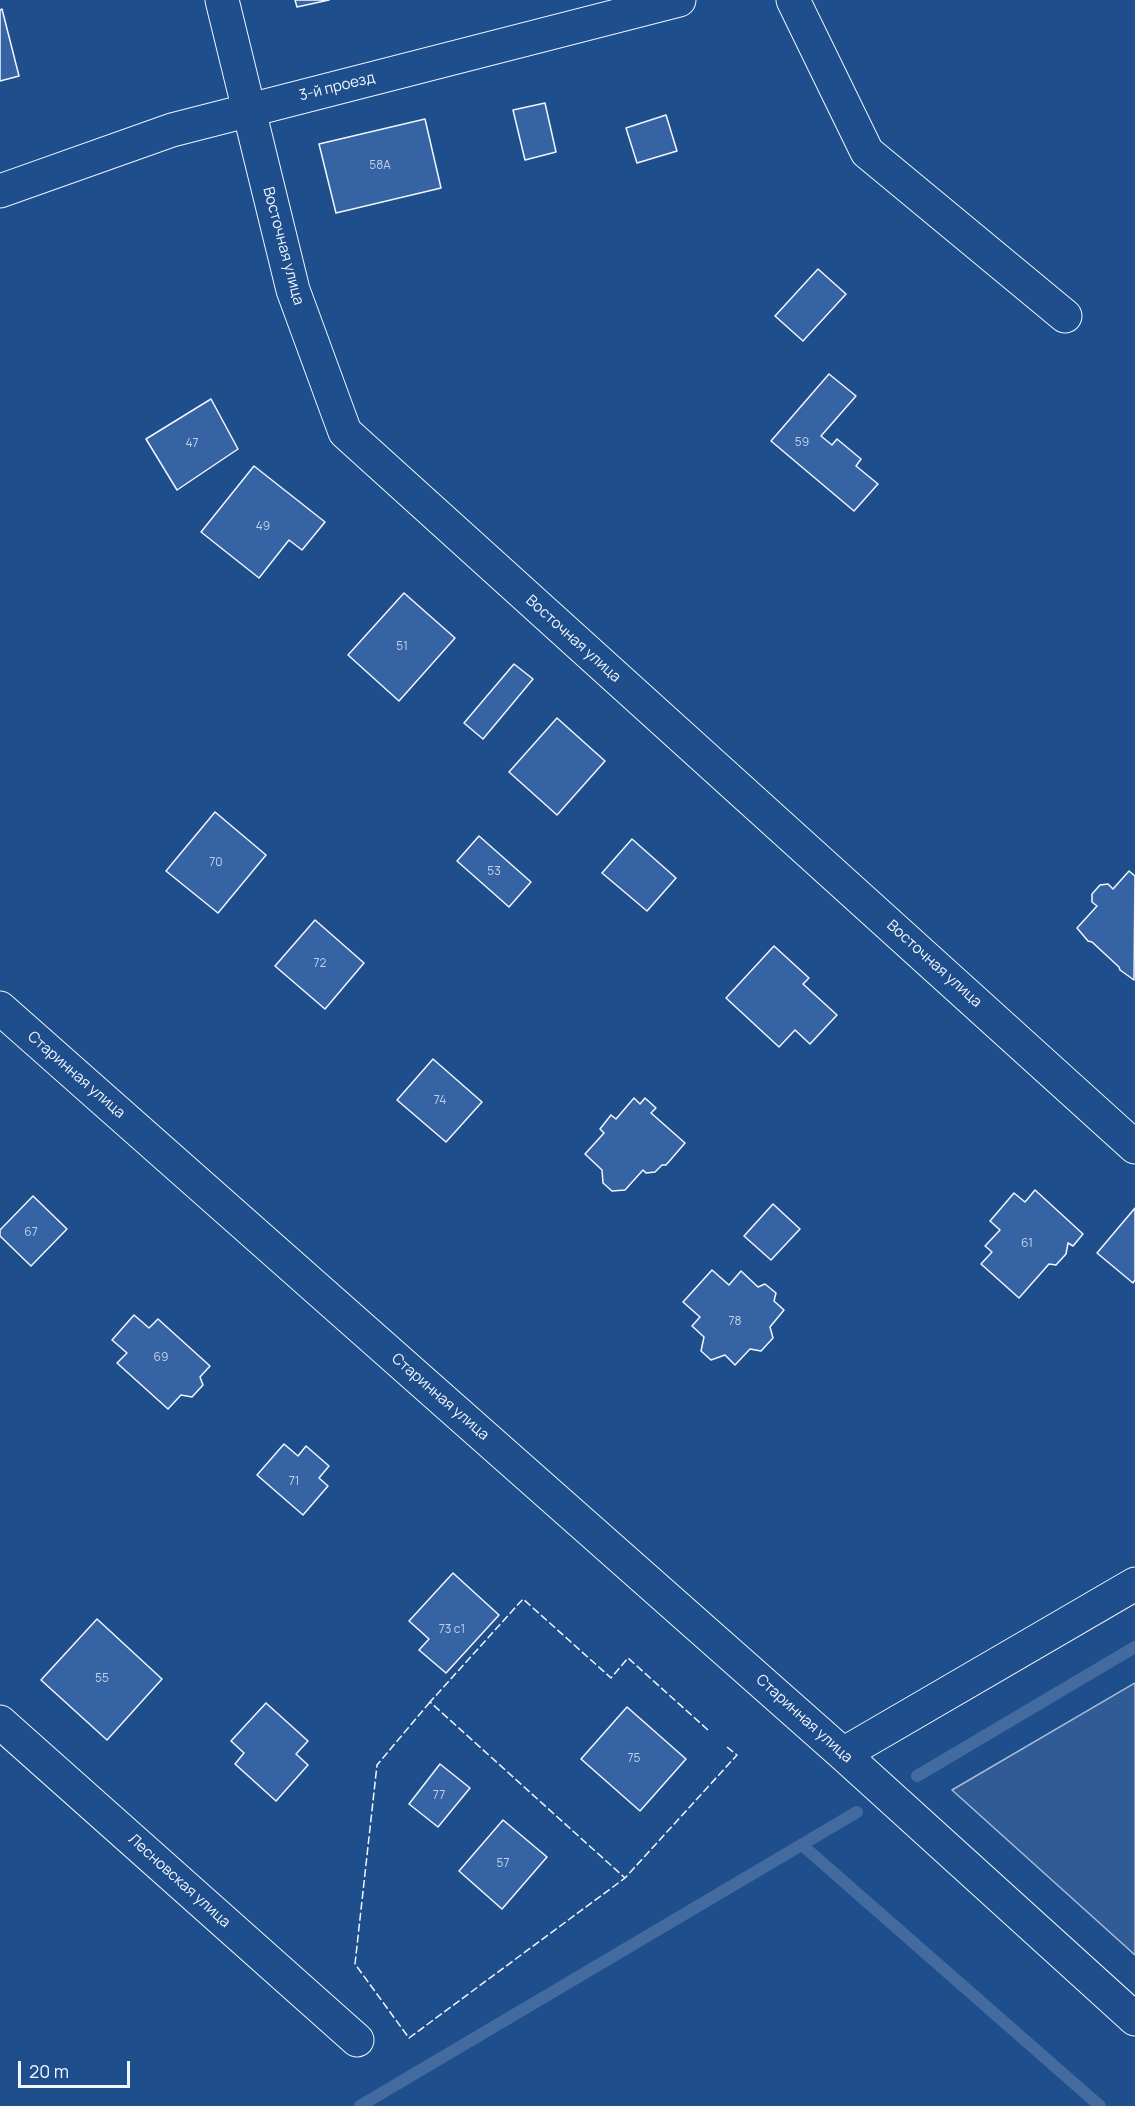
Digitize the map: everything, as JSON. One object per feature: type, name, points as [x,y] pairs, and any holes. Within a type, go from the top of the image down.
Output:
[{"type":"street","name":"Восточная улица","points":[[222,0],[293,290],[345,432],[1135,1147]]},
{"type":"street","name":"3-й проезд","points":[[0,191],[172,130],[679,0]]},
{"type":"street","points":[[793,0],[867,152],[1065,316]]},
{"type":"street","name":"Старинная улица","points":[[0,1008],[843,1754],[1135,2019]]},
{"type":"street","points":[[843,1754],[1135,1584]]},
{"type":"street","name":"Лесновская улица","points":[[0,1722],[357,2040]]},
{"type":"shaded area","points":[[1135,1683],[1135,1955],[952,1790]]},
{"type":"building","points":[[295,0],[329,0],[297,7]]},
{"type":"building","points":[[2,9],[19,76],[0,81],[0,10]]},
{"type":"building","points":[[545,103],[556,152],[525,160],[513,110]]},
{"type":"building","points":[[666,115],[677,151],[637,163],[626,128]]},
{"type":"building","points":[[425,119],[441,188],[336,213],[319,144]]},
{"type":"building","points":[[818,269],[846,294],[803,341],[775,316]]},
{"type":"building","points":[[829,374],[856,396],[821,436],[832,445],[837,439],[861,459],[856,466],[878,484],[854,511],[771,441]]},
{"type":"building","points":[[211,399],[238,449],[177,490],[146,439]]},
{"type":"building","points":[[254,466],[325,522],[302,550],[289,540],[259,578],[201,532]]},
{"type":"building","points":[[404,593],[455,638],[399,701],[348,655]]},
{"type":"building","points":[[514,664],[533,679],[483,739],[464,723]]},
{"type":"building","points":[[557,718],[605,761],[557,815],[509,772]]},
{"type":"building","points":[[215,812],[266,855],[218,913],[166,871]]},
{"type":"building","points":[[479,836],[531,882],[509,907],[457,861]]},
{"type":"building","points":[[632,839],[676,878],[647,911],[602,873]]},
{"type":"building","points":[[1129,871],[1135,876],[1134,980],[1120,970],[1092,942],[1088,941],[1077,928],[1097,906],[1092,902],[1092,894],[1100,885],[1108,884],[1113,889]]},
{"type":"building","points":[[315,920],[364,963],[325,1009],[275,966]]},
{"type":"building","points":[[774,946],[809,978],[803,984],[837,1015],[810,1044],[795,1030],[779,1047],[726,998]]},
{"type":"building","points":[[433,1059],[482,1102],[446,1142],[397,1100]]},
{"type":"building","points":[[634,1098],[640,1104],[645,1098],[656,1108],[651,1113],[685,1143],[666,1165],[662,1165],[655,1172],[646,1173],[643,1170],[625,1190],[612,1191],[603,1183],[602,1170],[585,1154],[604,1133],[600,1129],[611,1115],[616,1119]]},
{"type":"building","points":[[1035,1190],[1083,1234],[1073,1246],[1068,1243],[1066,1254],[1056,1265],[1049,1264],[1019,1298],[981,1264],[992,1252],[985,1246],[1000,1230],[990,1221],[1014,1193],[1025,1202]]},
{"type":"building","points":[[33,1196],[67,1229],[31,1266],[0,1236],[0,1230]]},
{"type":"building","points":[[773,1204],[800,1229],[771,1260],[744,1236]]},
{"type":"building","points":[[1135,1208],[1135,1280],[1133,1283],[1097,1253]]},
{"type":"building","points":[[712,1270],[729,1285],[741,1271],[758,1287],[765,1284],[776,1293],[774,1301],[784,1310],[770,1327],[773,1338],[761,1351],[750,1349],[735,1365],[725,1355],[711,1360],[701,1351],[704,1337],[692,1326],[700,1317],[683,1302]]},
{"type":"building","points":[[134,1315],[149,1328],[158,1319],[210,1366],[200,1377],[203,1385],[192,1397],[181,1395],[168,1409],[117,1363],[127,1353],[112,1340]]},
{"type":"building","points":[[284,1444],[298,1456],[306,1446],[329,1466],[319,1478],[328,1486],[303,1515],[257,1475]]},
{"type":"building","points":[[453,1573],[499,1615],[446,1673],[419,1650],[429,1639],[409,1621]]},
{"type":"building","points":[[97,1619],[162,1679],[107,1740],[41,1680]]},
{"type":"building","points":[[266,1703],[308,1741],[296,1754],[308,1765],[276,1801],[235,1764],[244,1753],[231,1741]]},
{"type":"building","points":[[627,1707],[686,1759],[640,1811],[581,1759]]},
{"type":"building","points":[[440,1764],[470,1788],[438,1827],[409,1804]]},
{"type":"building","points":[[503,1820],[547,1857],[502,1909],[459,1871]]},
{"type":"waterway","points":[[917,1776],[1135,1647]]},
{"type":"waterway","points":[[360,2106],[857,1812]]},
{"type":"waterway","points":[[802,1845],[1100,2106]]},
{"type":"fence","points":[[708,1730],[628,1658],[611,1678],[523,1599],[430,1702],[625,1878],[737,1755],[727,1747]]},
{"type":"fence","points":[[430,1702],[377,1765],[355,1964],[409,2038],[625,1878]]}]
